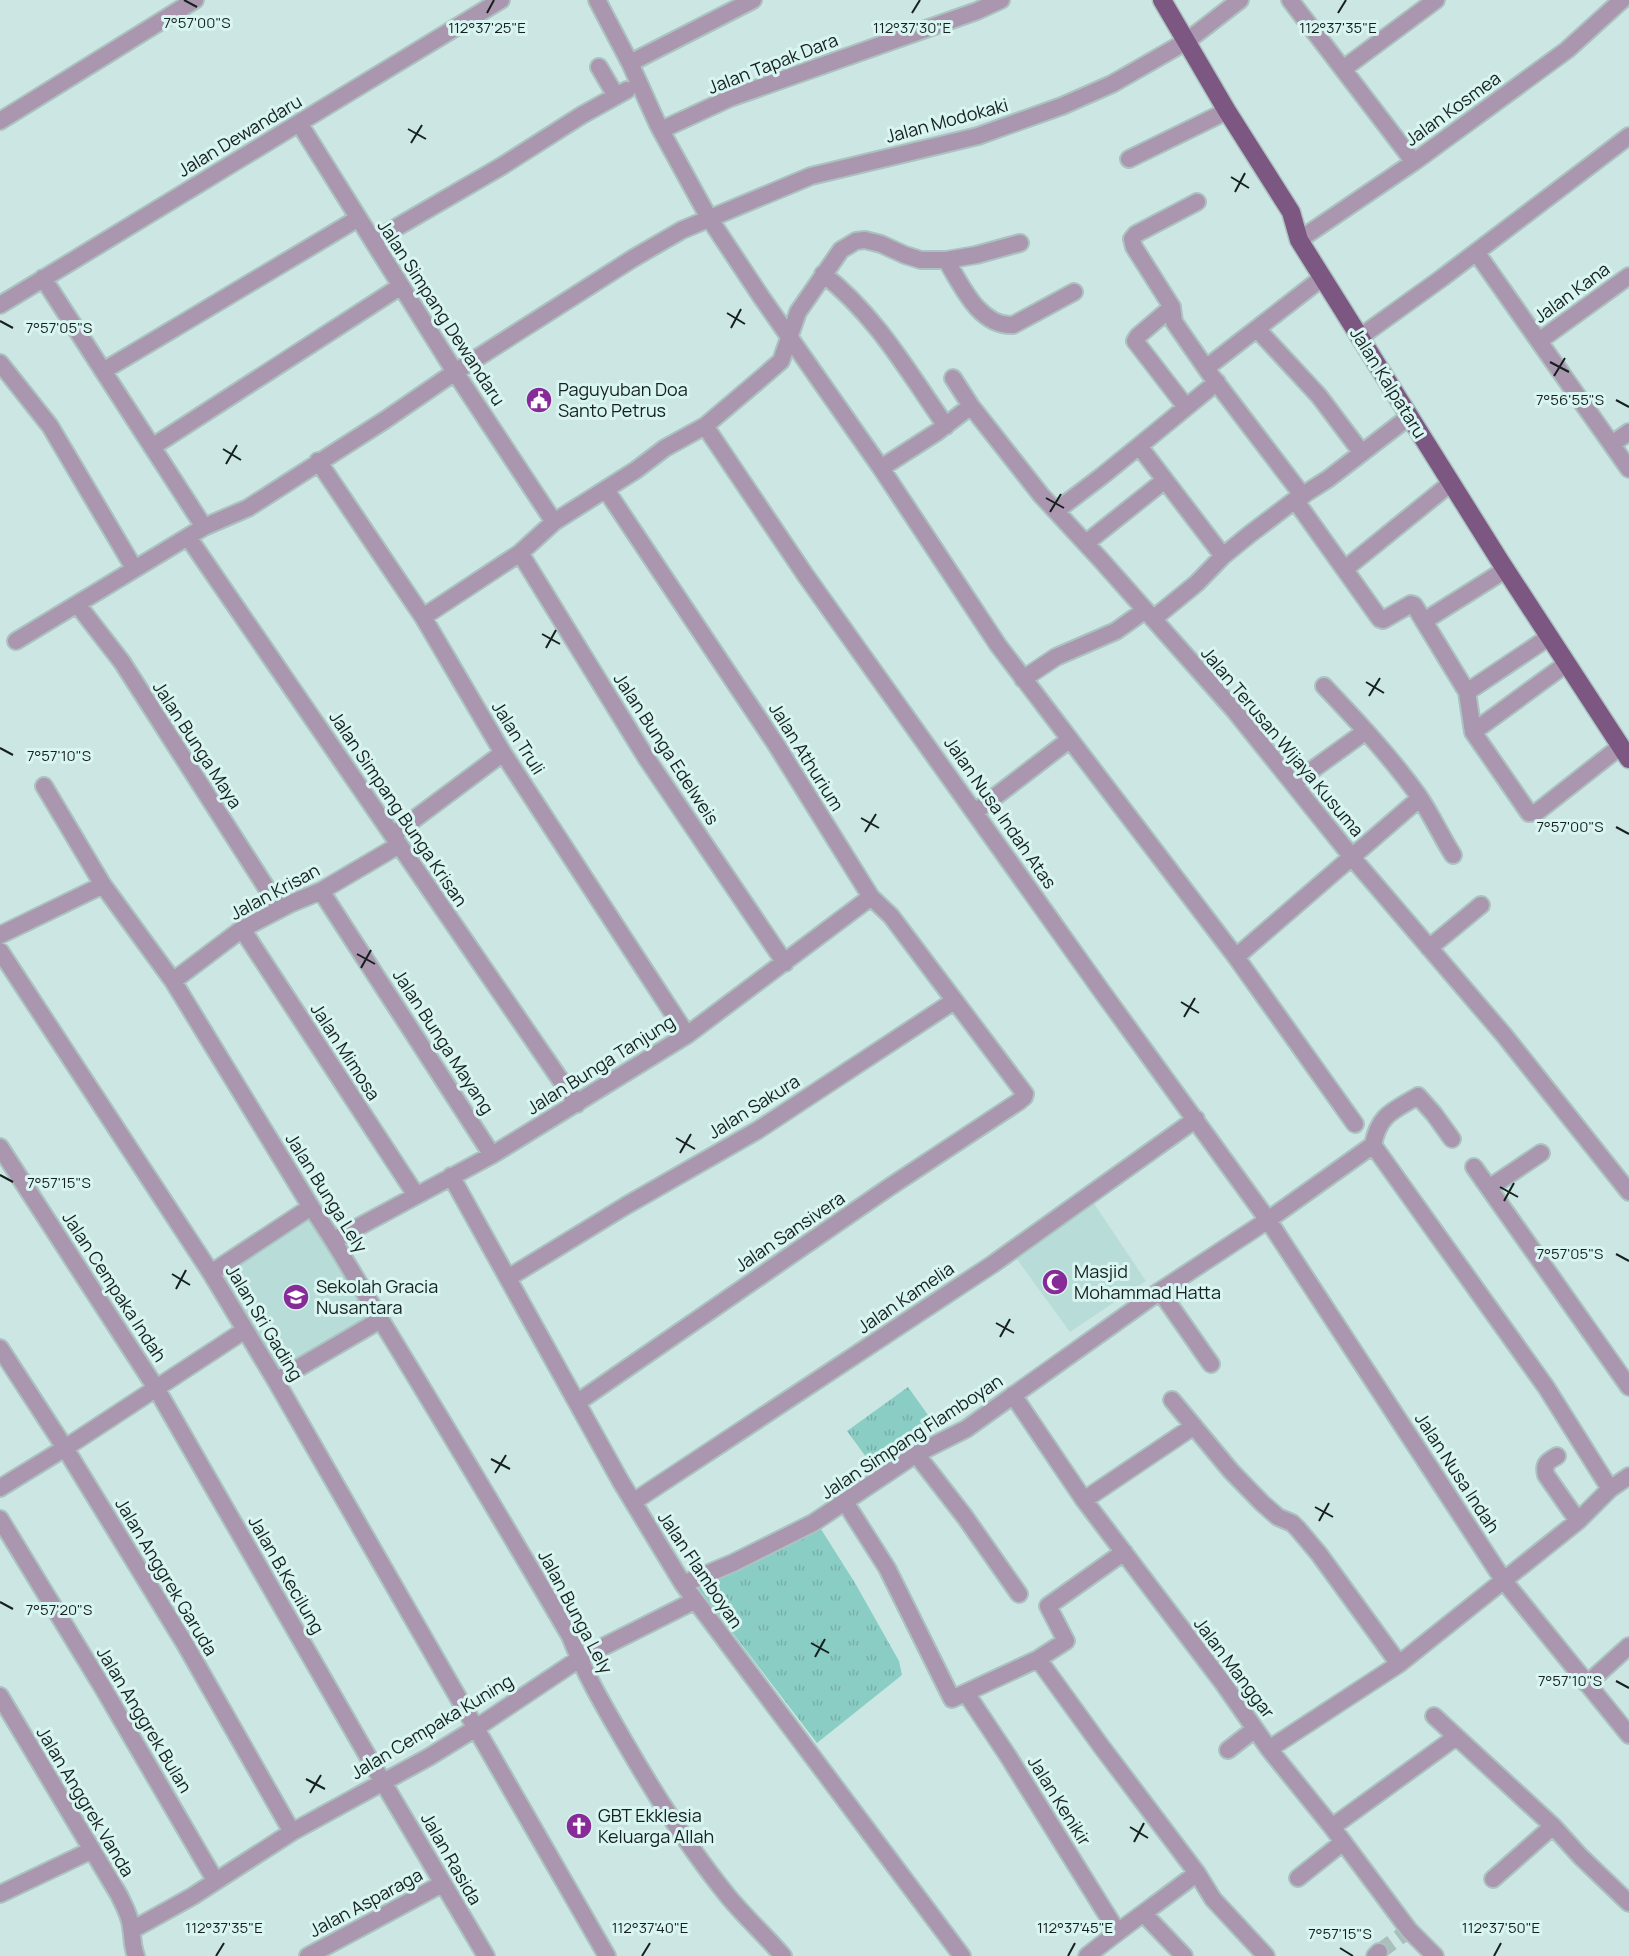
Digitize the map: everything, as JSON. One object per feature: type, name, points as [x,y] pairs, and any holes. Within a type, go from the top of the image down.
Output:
[{"type":"main road","name":"Jalan Kalpataru","points":[[1162,0],[1227,111],[1291,212],[1299,240],[1322,278],[1505,570],[1625,752]]},
{"type":"street","points":[[0,120],[195,0]]},
{"type":"street","name":"Jalan Dewandaru","points":[[0,305],[500,0]]},
{"type":"street","points":[[597,0],[661,130],[709,218],[788,336],[881,468],[1023,679],[1236,957],[1355,1124]]},
{"type":"street","points":[[630,63],[753,0]]},
{"type":"street","name":"Jalan Tapak Dara","points":[[661,130],[730,98],[977,11],[1001,0]]},
{"type":"street","name":"Jalan Modokaki","points":[[16,641],[204,527],[248,508],[455,372],[632,259],[682,230],[811,176],[978,136],[1062,106],[1112,84],[1187,41],[1240,0]]},
{"type":"street","points":[[1290,0],[1414,162]]},
{"type":"street","points":[[1343,69],[1436,0]]},
{"type":"street","name":"Jalan Kosmea","points":[[1299,240],[1414,162],[1567,50],[1622,0]]},
{"type":"street","points":[[373,241],[621,93],[599,67]]},
{"type":"street","points":[[1130,159],[1227,111]]},
{"type":"street","name":"Jalan Simpang Dewandaru","points":[[299,123],[357,219],[554,522]]},
{"type":"street","points":[[1359,337],[1629,136]]},
{"type":"street","points":[[1197,202],[1136,234],[1132,239],[1134,247],[1172,307],[1174,322],[1299,498],[1381,620],[1413,604],[1467,692],[1473,732],[1529,813],[1537,812],[1625,752]]},
{"type":"street","points":[[103,371],[357,219]]},
{"type":"street","points":[[423,617],[520,553],[554,522],[606,490],[665,448],[705,426],[781,361],[798,312],[841,250],[856,241],[865,240],[921,260],[946,260],[976,255],[1020,243]]},
{"type":"street","points":[[1476,252],[1629,469]]},
{"type":"street","points":[[946,260],[979,310],[1006,326],[1013,325],[1074,292]]},
{"type":"street","points":[[823,274],[838,286],[868,319],[946,426]]},
{"type":"street","name":"Jalan Kana","points":[[1539,341],[1629,276]]},
{"type":"street","points":[[44,278],[204,527]]},
{"type":"street","points":[[1206,368],[1322,278]]},
{"type":"street","points":[[152,447],[401,286]]},
{"type":"street","points":[[1172,307],[1138,336],[1136,341],[1186,407]]},
{"type":"street","points":[[1257,329],[1319,396],[1362,453]]},
{"type":"street","points":[[0,363],[50,426],[134,568]]},
{"type":"street","name":"Jalan Terusan Wijaya Kusuma","points":[[953,378],[971,406],[1056,511],[1234,710],[1352,857],[1511,1044],[1629,1192]]},
{"type":"street","points":[[1056,511],[1217,382]]},
{"type":"street","points":[[881,468],[946,426],[971,406]]},
{"type":"street","points":[[1023,679],[1056,657],[1149,615],[1197,584],[1223,556],[1410,416]]},
{"type":"street","name":"Jalan Nusa Indah Atas","points":[[705,426],[806,576],[1268,1220]]},
{"type":"street","points":[[1612,444],[1629,432]]},
{"type":"street","points":[[1139,446],[1223,556]]},
{"type":"street","name":"Jalan Truli","points":[[318,461],[423,617],[503,753],[687,1035]]},
{"type":"street","points":[[1086,543],[1165,480]]},
{"type":"street","points":[[1345,569],[1451,483]]},
{"type":"street","name":"Jalan Athurium","points":[[606,490],[775,742],[871,897],[891,916],[1023,1089],[1024,1095]]},
{"type":"street","name":"Jalan Simpang Bunga Krisan","points":[[188,537],[577,1104]]},
{"type":"street","name":"Jalan Bunga Edelweis","points":[[520,553],[647,759],[785,963]]},
{"type":"street","points":[[1424,621],[1505,570]]},
{"type":"street","name":"Jalan Bunga Maya","points":[[77,604],[122,662],[280,909]]},
{"type":"street","points":[[1467,692],[1549,637]]},
{"type":"street","points":[[1473,732],[1566,664]]},
{"type":"street","points":[[1324,686],[1391,760],[1420,798],[1453,855]]},
{"type":"street","points":[[1294,783],[1366,731]]},
{"type":"street","points":[[975,812],[1069,740]]},
{"type":"street","name":"Jalan Krisan","points":[[173,981],[242,929],[321,891],[396,840],[503,753]]},
{"type":"street","name":"Jalan Bunga Lely","points":[[44,786],[103,885],[173,981],[311,1207],[334,1240],[570,1636],[579,1659],[604,1707],[664,1810],[728,1897],[783,1956]]},
{"type":"street","points":[[1236,957],[1420,798]]},
{"type":"street","points":[[0,935],[103,885]]},
{"type":"street","name":"Jalan Bunga Mayang","points":[[321,891],[492,1155]]},
{"type":"street","name":"Jalan Bunga Tanjung","points":[[334,1240],[492,1155],[687,1035],[871,897]]},
{"type":"street","points":[[1429,948],[1481,904]]},
{"type":"street","name":"Jalan Mimosa","points":[[242,929],[416,1195]]},
{"type":"street","name":"Jalan Sri Gading","points":[[0,951],[211,1273],[276,1381],[607,1956]]},
{"type":"street","name":"Jalan Sakura","points":[[508,1278],[627,1205],[758,1130],[954,1001]]},
{"type":"street","name":"Jalan Sansivera","points":[[578,1402],[1024,1095]]},
{"type":"street","points":[[1452,1139],[1418,1096],[1386,1116],[1376,1129],[1373,1145],[1546,1387],[1610,1489]]},
{"type":"street","name":"Jalan Kamelia","points":[[633,1502],[993,1264],[1196,1119]]},
{"type":"street","name":"Jalan Simpang Flamboyan","points":[[683,1584],[710,1574],[813,1523],[916,1454],[966,1429],[1160,1291],[1268,1220],[1373,1145]]},
{"type":"street","name":"Jalan Cempaka Indah","points":[[0,1147],[156,1388]]},
{"type":"street","points":[[1489,1188],[1541,1154]]},
{"type":"street","points":[[1474,1167],[1629,1387]]},
{"type":"street","name":"Jalan Flamboyan","points":[[451,1176],[633,1502],[694,1601],[962,1956]]},
{"type":"street","points":[[211,1273],[311,1207]]},
{"type":"street","name":"Jalan Nusa Indah","points":[[1268,1220],[1504,1581],[1629,1736]]},
{"type":"street","points":[[1160,1291],[1211,1364]]},
{"type":"street","points":[[276,1381],[380,1320]]},
{"type":"street","points":[[0,1488],[245,1330]]},
{"type":"street","name":"Jalan Anggrek Garuda","points":[[0,1348],[65,1448],[179,1634],[292,1832]]},
{"type":"street","name":"Jalan B.Kecilung","points":[[156,1388],[382,1781]]},
{"type":"street","name":"Jalan Manggar","points":[[1013,1395],[1084,1500],[1223,1683],[1269,1749],[1332,1827],[1407,1932],[1435,1956]]},
{"type":"street","points":[[1172,1400],[1262,1503],[1278,1517],[1299,1529],[1400,1664]]},
{"type":"street","points":[[1084,1500],[1194,1426]]},
{"type":"street","points":[[916,1454],[965,1517],[1019,1594]]},
{"type":"street","points":[[1557,1456],[1545,1465],[1546,1475],[1578,1521]]},
{"type":"street","points":[[1269,1749],[1400,1664],[1578,1521],[1610,1489],[1629,1476]]},
{"type":"street","points":[[846,1502],[887,1568],[950,1699],[954,1700],[1038,1659],[1066,1641],[1048,1606],[1124,1552]]},
{"type":"street","name":"Jalan Anggrek Bulan","points":[[0,1519],[109,1698],[215,1880]]},
{"type":"street","name":"Jalan Cempaka Kuning","points":[[132,1930],[176,1906],[292,1832],[429,1757],[579,1659],[694,1601]]},
{"type":"street","points":[[1587,1684],[1629,1646]]},
{"type":"street","points":[[1038,1659],[1197,1873],[1212,1899],[1266,1956]]},
{"type":"street","name":"Jalan Kenikir","points":[[966,1693],[1117,1931]]},
{"type":"street","name":"Jalan Anggrek Vanda","points":[[0,1696],[5,1717],[92,1851],[128,1912],[132,1930],[131,1939],[136,1956]]},
{"type":"street","points":[[1434,1716],[1553,1826],[1629,1904]]},
{"type":"street","points":[[1228,1750],[1255,1729]]},
{"type":"street","points":[[1332,1827],[1456,1737]]},
{"type":"street","name":"Jalan Rasida","points":[[382,1781],[486,1956]]},
{"type":"street","points":[[1493,1879],[1553,1826]]},
{"type":"street","points":[[1298,1878],[1342,1843]]},
{"type":"street","points":[[0,1894],[92,1851]]},
{"type":"street","points":[[1087,1956],[1117,1931],[1144,1914],[1197,1873]]},
{"type":"street","name":"Jalan Asparaga","points":[[308,1956],[442,1884]]},
{"type":"street","points":[[1144,1914],[1184,1956]]},
{"type":"shaded area","points":[[1091,1199],[1146,1281],[1070,1332],[1013,1254]]},
{"type":"shaded area","name":"Sekolah Gracia Nusantara","points":[[306,1219],[311,1219],[369,1311],[369,1318],[281,1373],[223,1277]]},
{"type":"green space","points":[[908,1387],[933,1422],[872,1465],[847,1431]]},
{"type":"green space","points":[[819,1526],[855,1583],[899,1661],[902,1675],[817,1743],[696,1585]]},
{"type":"tunnel","points":[[1379,1952],[1405,1933]]},
{"type":"place","name":"Paguyuban Doa Santo Petrus","points":[[539,400]]},
{"type":"place","name":"Masjid Mohammad Hatta","points":[[1055,1282]]},
{"type":"place","name":"Sekolah Gracia Nusantara","points":[[296,1297]]},
{"type":"place","name":"GBT Ekklesia Keluarga Allah","points":[[579,1826]]}]
